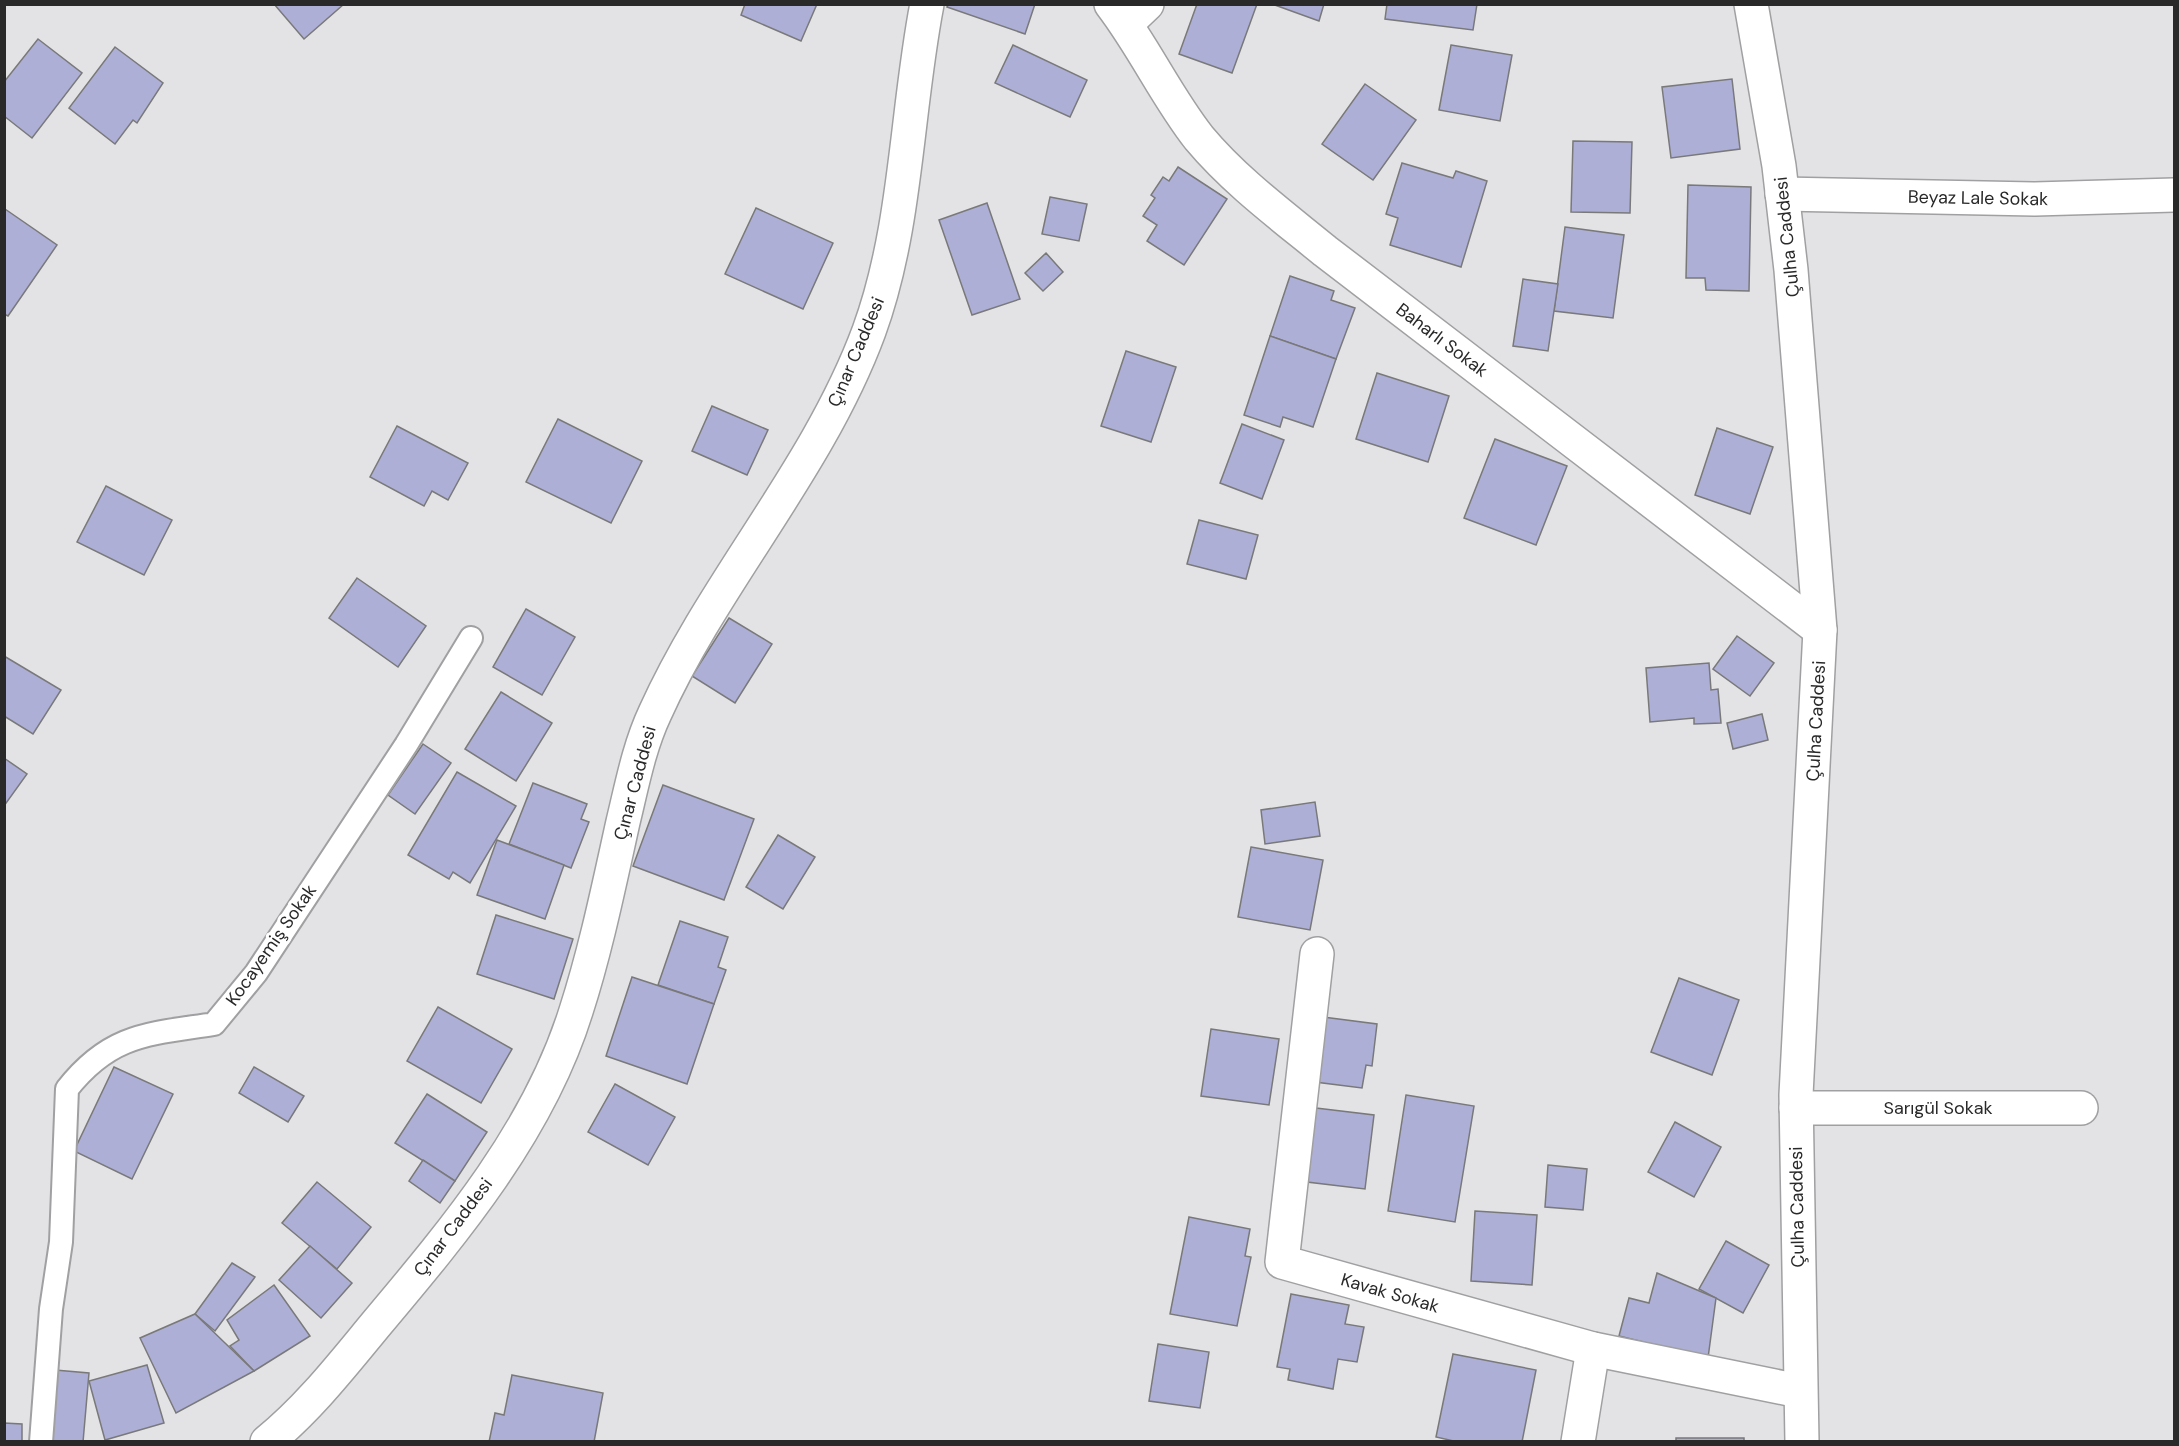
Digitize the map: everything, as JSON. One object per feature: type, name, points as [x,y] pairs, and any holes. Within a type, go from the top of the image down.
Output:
[{"type":"street","name":"Çınar Caddesi","points":[[267,1442],[308,1404],[442,1245],[488,1183],[527,1122],[557,1062],[576,1013],[633,780],[654,715],[679,666],[804,460],[837,400],[867,335],[884,286],[927,4]]},
{"type":"street","name":"Çulha Caddesi","points":[[1751,4],[1782,194],[1820,630],[1796,1108],[1802,1442]]},
{"type":"street","name":"Baharlı Sokak","points":[[1128,11],[1173,101],[1220,162],[1325,251],[1820,630]]},
{"type":"street","name":"Beyaz Lale Sokak","points":[[1782,194],[2035,199],[2175,195]]},
{"type":"street","name":"Kavak Sokak","points":[[1317,954],[1282,1262],[1593,1349],[1800,1391]]},
{"type":"street","name":"Sarıgül Sokak","points":[[1796,1108],[2080,1108]]},
{"type":"street","points":[[1578,1442],[1593,1349]]},
{"type":"lane","name":"Kocayemiş Sokak","points":[[41,1442],[51,1309],[62,1242],[67,1089],[78,1075],[111,1047],[139,1036],[214,1024],[256,973],[406,745],[471,638]]},
{"type":"building","points":[[274,4],[344,4],[304,39]]},
{"type":"building","points":[[745,4],[817,4],[801,41],[741,15]]},
{"type":"building","points":[[948,4],[1035,4],[1025,34],[947,7]]},
{"type":"building","points":[[1197,4],[1257,4],[1232,73],[1179,54]]},
{"type":"building","points":[[1272,4],[1324,4],[1319,21]]},
{"type":"building","points":[[1387,4],[1477,4],[1473,30],[1385,19]]},
{"type":"building","points":[[38,39],[82,73],[32,138],[4,116],[4,82]]},
{"type":"building","points":[[1013,45],[1087,80],[1070,117],[995,83]]},
{"type":"building","points":[[1451,45],[1512,55],[1500,121],[1439,110]]},
{"type":"building","points":[[115,47],[163,83],[137,123],[133,120],[115,144],[69,108]]},
{"type":"building","points":[[1732,79],[1740,149],[1671,158],[1662,87]]},
{"type":"building","points":[[1365,84],[1416,120],[1373,180],[1322,144]]},
{"type":"building","points":[[1573,141],[1632,142],[1630,213],[1571,212]]},
{"type":"building","points":[[1402,163],[1453,178],[1456,171],[1487,181],[1461,267],[1390,245],[1398,218],[1386,214]]},
{"type":"building","points":[[1178,167],[1227,199],[1184,265],[1147,241],[1157,225],[1143,216],[1155,198],[1151,195],[1163,177],[1169,181]]},
{"type":"building","points":[[1688,185],[1751,187],[1749,291],[1706,290],[1705,278],[1686,278]]},
{"type":"building","points":[[1050,197],[1087,204],[1079,241],[1042,234]]},
{"type":"building","points":[[987,203],[1020,299],[972,315],[939,220]]},
{"type":"building","points":[[756,208],[833,243],[803,309],[725,274]]},
{"type":"building","points":[[5,209],[57,245],[8,316],[4,314]]},
{"type":"building","points":[[1565,227],[1624,235],[1613,318],[1554,311]]},
{"type":"building","points":[[1046,253],[1063,272],[1043,291],[1025,273]]},
{"type":"building","points":[[1290,276],[1334,291],[1331,300],[1355,308],[1336,359],[1270,336]]},
{"type":"building","points":[[1523,279],[1558,284],[1548,351],[1513,346]]},
{"type":"building","points":[[1270,336],[1336,359],[1313,427],[1283,417],[1280,427],[1244,415]]},
{"type":"building","points":[[1126,351],[1176,367],[1151,442],[1101,426]]},
{"type":"building","points":[[1377,373],[1449,396],[1428,462],[1356,439]]},
{"type":"building","points":[[712,406],[768,430],[747,475],[692,451]]},
{"type":"building","points":[[558,419],[642,461],[611,523],[526,482]]},
{"type":"building","points":[[1242,424],[1284,440],[1262,499],[1220,483]]},
{"type":"building","points":[[397,426],[468,463],[448,500],[432,491],[424,506],[370,477]]},
{"type":"building","points":[[1717,428],[1773,447],[1750,514],[1695,495]]},
{"type":"building","points":[[1495,439],[1567,466],[1536,545],[1464,518]]},
{"type":"building","points":[[106,486],[172,520],[144,575],[77,542]]},
{"type":"building","points":[[1199,520],[1258,535],[1246,579],[1187,564]]},
{"type":"building","points":[[357,578],[426,626],[398,667],[329,618]]},
{"type":"building","points":[[526,609],[575,637],[542,695],[493,667]]},
{"type":"building","points":[[729,618],[772,644],[735,703],[692,676]]},
{"type":"building","points":[[1737,636],[1774,663],[1750,696],[1713,669]]},
{"type":"building","points":[[4,656],[61,690],[33,734],[4,716]]},
{"type":"building","points":[[1709,663],[1711,690],[1718,689],[1721,723],[1694,724],[1694,718],[1650,722],[1646,668]]},
{"type":"building","points":[[501,692],[552,723],[516,781],[465,749]]},
{"type":"building","points":[[1762,714],[1768,740],[1733,749],[1727,723]]},
{"type":"building","points":[[423,744],[451,763],[415,814],[388,795]]},
{"type":"building","points":[[4,758],[27,774],[4,806]]},
{"type":"building","points":[[457,772],[516,806],[470,883],[453,872],[449,879],[408,855]]},
{"type":"building","points":[[533,783],[587,804],[581,819],[589,822],[571,868],[509,844]]},
{"type":"building","points":[[663,785],[754,819],[724,900],[633,866]]},
{"type":"building","points":[[1315,802],[1320,836],[1265,844],[1261,810]]},
{"type":"building","points":[[778,835],[815,857],[783,909],[746,887]]},
{"type":"building","points":[[497,840],[564,865],[545,919],[477,895]]},
{"type":"building","points":[[1251,847],[1323,860],[1310,930],[1238,917]]},
{"type":"building","points":[[496,915],[573,939],[554,999],[477,974]]},
{"type":"building","points":[[680,921],[728,937],[718,967],[726,970],[714,1004],[658,985]]},
{"type":"building","points":[[632,977],[714,1004],[687,1084],[606,1056]]},
{"type":"building","points":[[1679,978],[1739,1000],[1712,1075],[1651,1052]]},
{"type":"building","points":[[438,1007],[512,1049],[481,1103],[407,1061]]},
{"type":"building","points":[[1323,1017],[1377,1024],[1372,1066],[1366,1065],[1362,1088],[1315,1082]]},
{"type":"building","points":[[1211,1029],[1279,1039],[1269,1105],[1201,1096]]},
{"type":"building","points":[[114,1067],[173,1094],[132,1179],[74,1151]]},
{"type":"building","points":[[254,1067],[304,1096],[288,1122],[239,1093]]},
{"type":"building","points":[[615,1084],[675,1117],[648,1165],[588,1132]]},
{"type":"building","points":[[427,1094],[487,1132],[455,1181],[395,1143]]},
{"type":"building","points":[[1406,1095],[1474,1106],[1455,1222],[1388,1211]]},
{"type":"building","points":[[1316,1108],[1374,1115],[1365,1189],[1307,1182]]},
{"type":"building","points":[[1675,1122],[1721,1147],[1694,1197],[1648,1172]]},
{"type":"building","points":[[423,1160],[455,1181],[440,1203],[409,1181]]},
{"type":"building","points":[[1548,1165],[1587,1169],[1583,1210],[1545,1207]]},
{"type":"building","points":[[317,1182],[371,1227],[337,1269],[282,1223]]},
{"type":"building","points":[[1475,1211],[1537,1215],[1532,1285],[1471,1281]]},
{"type":"building","points":[[1189,1217],[1250,1229],[1245,1256],[1251,1257],[1237,1326],[1170,1314]]},
{"type":"building","points":[[1726,1241],[1769,1265],[1743,1313],[1699,1289]]},
{"type":"building","points":[[310,1246],[352,1283],[321,1318],[279,1280]]},
{"type":"building","points":[[232,1263],[255,1277],[215,1331],[195,1314]]},
{"type":"building","points":[[1657,1273],[1716,1298],[1708,1358],[1619,1336],[1629,1298],[1649,1303]]},
{"type":"building","points":[[274,1285],[310,1336],[254,1371],[230,1346],[239,1340],[227,1320]]},
{"type":"building","points":[[1291,1294],[1349,1305],[1345,1324],[1364,1327],[1357,1362],[1338,1359],[1333,1389],[1288,1380],[1290,1369],[1277,1367]]},
{"type":"building","points":[[195,1314],[254,1371],[176,1413],[140,1338]]},
{"type":"building","points":[[1158,1344],[1209,1352],[1200,1408],[1149,1401]]},
{"type":"building","points":[[1453,1354],[1536,1370],[1522,1442],[1458,1442],[1436,1437]]},
{"type":"building","points":[[147,1365],[164,1423],[105,1440],[89,1381]]},
{"type":"building","points":[[55,1370],[89,1373],[83,1442],[49,1442]]},
{"type":"building","points":[[512,1375],[603,1393],[594,1442],[489,1442],[495,1413],[504,1415]]},
{"type":"building","points":[[4,1423],[22,1424],[22,1442],[4,1442]]},
{"type":"building","points":[[1676,1438],[1744,1438],[1744,1442],[1676,1442]]}]
